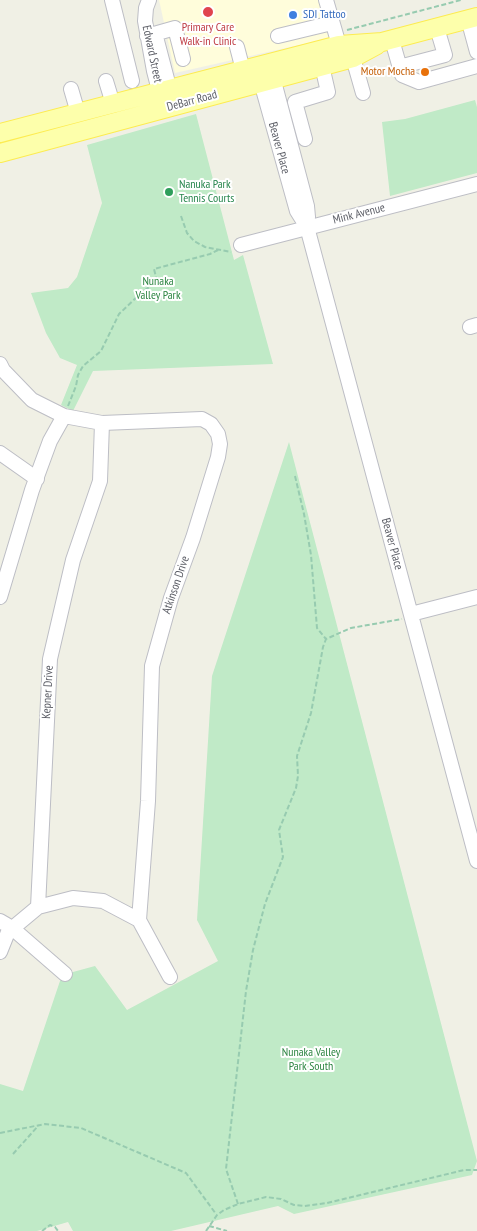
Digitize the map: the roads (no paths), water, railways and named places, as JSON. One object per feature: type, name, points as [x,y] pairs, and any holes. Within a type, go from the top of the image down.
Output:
[{"type":"main road","name":"DeBarr Road","points":[[0,153],[167,99],[261,73],[339,45],[386,41],[472,18]]},
{"type":"main road","name":"DeBarr Road","points":[[261,73],[322,66],[353,58],[386,41]]},
{"type":"main road","name":"DeBarr Road","points":[[0,134],[113,104],[167,99]]},
{"type":"street","points":[[112,0],[132,81]]},
{"type":"street","name":"Edward Street","points":[[150,0],[151,35],[167,99]]},
{"type":"street","points":[[326,0],[339,45]]},
{"type":"street","points":[[472,18],[477,52]]},
{"type":"street","points":[[278,36],[332,23]]},
{"type":"street","points":[[151,35],[175,28],[183,59]]},
{"type":"street","points":[[437,28],[450,73]]},
{"type":"street","points":[[386,41],[402,74],[419,82],[477,66]]},
{"type":"street","name":"Beaver Place","points":[[237,47],[261,73],[296,210],[307,227],[477,861]]},
{"type":"street","points":[[399,67],[445,55]]},
{"type":"street","points":[[353,58],[363,93]]},
{"type":"street","points":[[305,140],[295,102],[328,92],[322,66]]},
{"type":"street","points":[[106,81],[113,104]]},
{"type":"street","points":[[72,89],[78,113]]},
{"type":"street","name":"Mink Avenue","points":[[241,245],[477,184]]},
{"type":"street","name":"Atkinson Drive","points":[[0,364],[3,370],[32,400],[64,416],[102,423],[202,419],[211,424],[218,434],[220,444],[218,457],[196,529],[171,598],[152,666],[148,801],[139,920]]},
{"type":"street","points":[[0,596],[36,479],[50,441],[64,416]]},
{"type":"street","name":"Kepner Drive","points":[[38,907],[50,659],[73,560],[100,481],[102,423]]},
{"type":"street","points":[[0,453],[36,479]]},
{"type":"street","points":[[411,614],[477,596]]},
{"type":"street","points":[[6,924],[38,907],[73,898],[103,901],[139,920],[170,977]]},
{"type":"street","points":[[0,952],[8,932],[6,924]]},
{"type":"street","points":[[6,924],[65,974]]},
{"type":"place","name":"Primary Care Walk-in Clinic","points":[[208,12]]},
{"type":"place","name":"SDI Tattoo","points":[[293,15]]},
{"type":"place","name":"Motor Mocha","points":[[425,72]]},
{"type":"place","name":"Nanuka Park Tennis Courts","points":[[169,192]]},
{"type":"park label","name":"Nunaka Valley Park","points":[[158,289]]},
{"type":"park label","name":"Nunaka Valley Park South","points":[[311,1060]]}]
